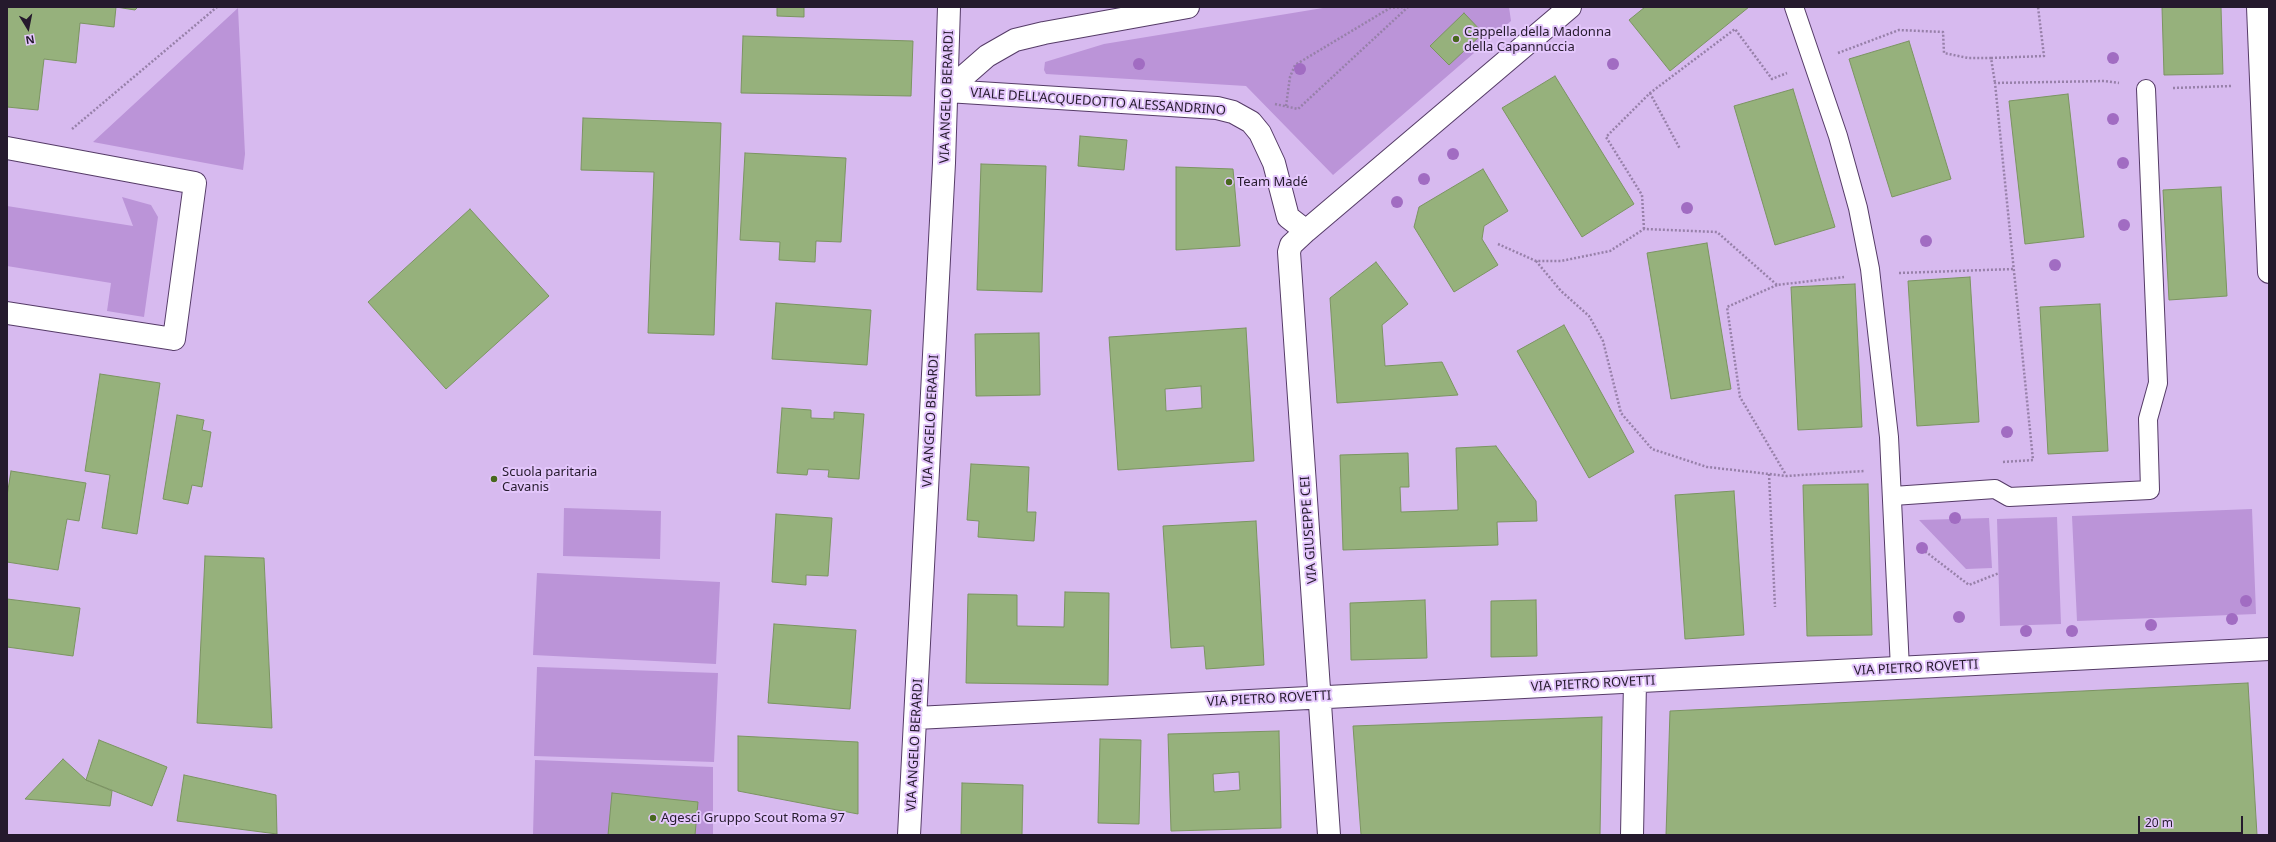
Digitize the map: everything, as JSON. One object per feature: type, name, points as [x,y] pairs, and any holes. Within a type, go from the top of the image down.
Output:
[{"type":"street","name":"VIA ANGELO BERARDI","points":[[910,835],[950,7]]},
{"type":"street","name":"VIALE DELL'ACQUEDOTTO ALESSANDRINO","points":[[947,91],[986,56],[1015,40],[1044,33],[1188,7]]},
{"type":"street","points":[[1306,231],[1570,7]]},
{"type":"street","points":[[2258,7],[2265,75],[2269,272]]},
{"type":"street","name":"VIALE DELL'ACQUEDOTTO ALESSANDRINO","points":[[947,91],[1217,108],[1233,112],[1251,122],[1260,133],[1274,163],[1288,217],[1306,231]]},
{"type":"street","points":[[7,148],[194,183],[174,339],[7,313]]},
{"type":"street","name":"VIA GIUSEPPE CEI","points":[[1306,231],[1291,245],[1289,252],[1321,697],[1329,835]]},
{"type":"street","name":"VIA PIETRO ROVETTI","points":[[916,718],[2269,649]]},
{"type":"street","points":[[1632,835],[1635,682]]},
{"type":"lane","points":[[1794,7],[1852,183],[1863,230],[1884,385],[1893,496],[1900,669]]},
{"type":"lane","points":[[1893,496],[1995,489],[2009,497],[2150,490],[2148,419],[2158,384],[2146,89]]},
{"type":"path","points":[[42,154],[217,7]]},
{"type":"path","points":[[1286,106],[1290,76],[1295,64],[1390,8],[1403,7]]},
{"type":"path","points":[[1272,103],[1298,109],[1408,7]]},
{"type":"path","points":[[1644,229],[1642,196],[1606,137],[1650,93],[1735,29],[1772,79],[1899,30],[1943,32],[1944,53],[1968,58],[2044,56],[2038,7]]},
{"type":"path","points":[[1991,58],[1995,83],[2033,460],[2001,462]]},
{"type":"path","points":[[1995,83],[2105,81]]},
{"type":"path","points":[[2146,89],[2231,86]]},
{"type":"path","points":[[1650,93],[1680,149]]},
{"type":"path","points":[[1498,244],[1536,261],[1561,261],[1610,251],[1644,229],[1717,232],[1777,285]]},
{"type":"path","points":[[1536,261],[1561,291],[1589,316],[1602,341],[1621,413],[1652,449],[1707,467],[1786,476],[1891,469]]},
{"type":"path","points":[[1786,476],[1740,397],[1727,307],[1777,285],[1870,274],[2014,268]]},
{"type":"path","points":[[1769,474],[1774,607]]},
{"type":"path","points":[[1894,528],[1969,585],[1998,572]]},
{"type":"shaded area","points":[[1329,7],[1509,7],[1511,21],[1333,175],[1246,86],[1046,74],[1044,70],[1045,62],[1104,44]]},
{"type":"shaded area","points":[[238,8],[245,154],[243,170],[93,142]]},
{"type":"shaded area","points":[[122,197],[151,205],[158,217],[144,317],[107,311],[111,283],[7,266],[7,206],[133,226]]},
{"type":"shaded area","points":[[564,508],[661,511],[660,559],[563,556]]},
{"type":"shaded area","points":[[2252,509],[2256,614],[2077,621],[2072,516]]},
{"type":"shaded area","points":[[2057,517],[2061,624],[2000,626],[1997,519]]},
{"type":"shaded area","points":[[1989,518],[1992,568],[1966,569],[1919,520]]},
{"type":"shaded area","points":[[537,573],[720,582],[716,664],[533,655]]},
{"type":"shaded area","points":[[537,667],[718,673],[714,762],[534,756]]},
{"type":"shaded area","points":[[535,760],[713,767],[713,835],[533,835]]},
{"type":"building","points":[[7,7],[116,7],[114,27],[80,23],[76,63],[44,59],[38,110],[7,107]]},
{"type":"building","points":[[116,7],[138,7],[135,10]]},
{"type":"building","points":[[777,7],[804,7],[804,17],[777,16]]},
{"type":"building","points":[[1645,7],[1749,7],[1670,71],[1629,20]]},
{"type":"building","points":[[2162,7],[2221,7],[2223,74],[2164,75]]},
{"type":"building","name":"Cappella della Madonna della Capannuccia","points":[[1464,13],[1483,33],[1449,65],[1430,46]]},
{"type":"building","points":[[743,36],[913,41],[911,96],[741,93]]},
{"type":"building","points":[[1909,41],[1951,179],[1892,197],[1849,59]]},
{"type":"building","points":[[1555,76],[1634,204],[1582,237],[1502,108]]},
{"type":"building","points":[[1793,89],[1835,227],[1775,245],[1734,106]]},
{"type":"building","points":[[2068,94],[2084,237],[2025,244],[2009,101]]},
{"type":"building","points":[[583,118],[721,123],[714,335],[648,333],[654,172],[581,170]]},
{"type":"building","points":[[1080,136],[1127,140],[1124,170],[1078,166]]},
{"type":"building","points":[[745,153],[846,158],[841,242],[816,241],[815,262],[779,260],[780,242],[740,240]]},
{"type":"building","points":[[981,164],[1046,166],[1042,292],[977,290]]},
{"type":"building","points":[[1176,167],[1233,169],[1240,246],[1176,250]]},
{"type":"building","points":[[1483,169],[1508,211],[1484,226],[1482,239],[1498,265],[1454,292],[1414,227],[1419,207]]},
{"type":"building","points":[[2221,187],[2227,296],[2169,300],[2163,190]]},
{"type":"building","points":[[470,209],[549,296],[446,389],[368,302]]},
{"type":"building","points":[[1707,243],[1731,389],[1671,399],[1647,253]]},
{"type":"building","points":[[1376,262],[1408,304],[1382,325],[1385,366],[1442,362],[1458,395],[1337,403],[1330,298]]},
{"type":"building","points":[[1970,277],[1979,422],[1917,426],[1908,281]]},
{"type":"building","points":[[1855,284],[1862,427],[1798,430],[1791,287]]},
{"type":"building","points":[[776,303],[871,310],[867,365],[772,359]]},
{"type":"building","points":[[2100,304],[2108,451],[2048,454],[2040,307]]},
{"type":"building","points":[[1564,325],[1634,452],[1589,478],[1517,351]]},
{"type":"building","points":[[1246,328],[1254,461],[1118,470],[1109,337]],"holes":[[[1201,386],[1202,408],[1166,411],[1165,389]]]},
{"type":"building","points":[[1039,333],[1040,395],[976,396],[975,334]]},
{"type":"building","points":[[100,374],[160,383],[137,534],[102,528],[110,475],[85,471]]},
{"type":"building","points":[[782,408],[811,410],[811,418],[834,419],[834,412],[864,414],[859,479],[828,477],[829,470],[808,469],[807,475],[777,473]]},
{"type":"building","points":[[177,415],[204,420],[202,430],[211,432],[202,487],[192,485],[188,504],[163,499]]},
{"type":"building","points":[[1496,446],[1536,501],[1537,521],[1497,522],[1498,545],[1343,550],[1340,455],[1408,453],[1409,487],[1400,487],[1401,512],[1458,510],[1456,448]]},
{"type":"building","points":[[971,464],[1029,467],[1027,512],[1036,512],[1034,541],[978,537],[979,521],[967,520]]},
{"type":"building","points":[[11,471],[86,483],[79,521],[67,519],[58,570],[7,562],[7,496]]},
{"type":"building","points":[[1868,484],[1872,635],[1807,636],[1803,485]]},
{"type":"building","points":[[1734,491],[1744,635],[1685,639],[1675,495]]},
{"type":"building","points":[[776,514],[832,518],[828,576],[806,575],[806,585],[772,582]]},
{"type":"building","points":[[1256,521],[1264,665],[1206,669],[1204,646],[1171,648],[1163,526]]},
{"type":"building","points":[[205,556],[264,558],[272,728],[197,723]]},
{"type":"building","points":[[1065,592],[1109,593],[1108,685],[966,683],[968,594],[1017,595],[1017,626],[1064,627]]},
{"type":"building","points":[[7,599],[80,608],[73,656],[7,647]]},
{"type":"building","points":[[1425,600],[1427,658],[1351,660],[1350,603]]},
{"type":"building","points":[[1536,600],[1537,656],[1491,657],[1491,601]]},
{"type":"building","points":[[774,624],[856,630],[850,709],[768,703]]},
{"type":"building","points":[[2248,683],[2257,835],[1666,835],[1670,711]]},
{"type":"building","points":[[1602,717],[1600,835],[1361,835],[1353,726]]},
{"type":"building","points":[[1279,731],[1281,828],[1171,831],[1168,734]],"holes":[[[1239,772],[1240,790],[1214,792],[1213,774]]]},
{"type":"building","points":[[738,736],[858,742],[858,814],[738,791]]},
{"type":"building","points":[[1100,739],[1141,740],[1139,824],[1098,823]]},
{"type":"building","points":[[99,740],[167,767],[152,806],[86,780]]},
{"type":"building","points":[[63,759],[86,780],[112,791],[110,806],[25,799]]},
{"type":"building","points":[[184,775],[276,795],[277,834],[177,821]]},
{"type":"building","points":[[962,783],[1023,785],[1022,835],[961,835]]},
{"type":"building","name":"Agesci Gruppo Scout Roma 97","points":[[612,793],[698,802],[695,835],[608,835]]},
{"type":"place","name":"Cappella della Madonna della Capannuccia","points":[[1456,39]]},
{"type":"place","name":"Team Madé","points":[[1229,182]]},
{"type":"place","name":"Scuola paritaria Cavanis","points":[[494,479]]},
{"type":"place","name":"Agesci Gruppo Scout Roma 97","points":[[653,818]]}]
